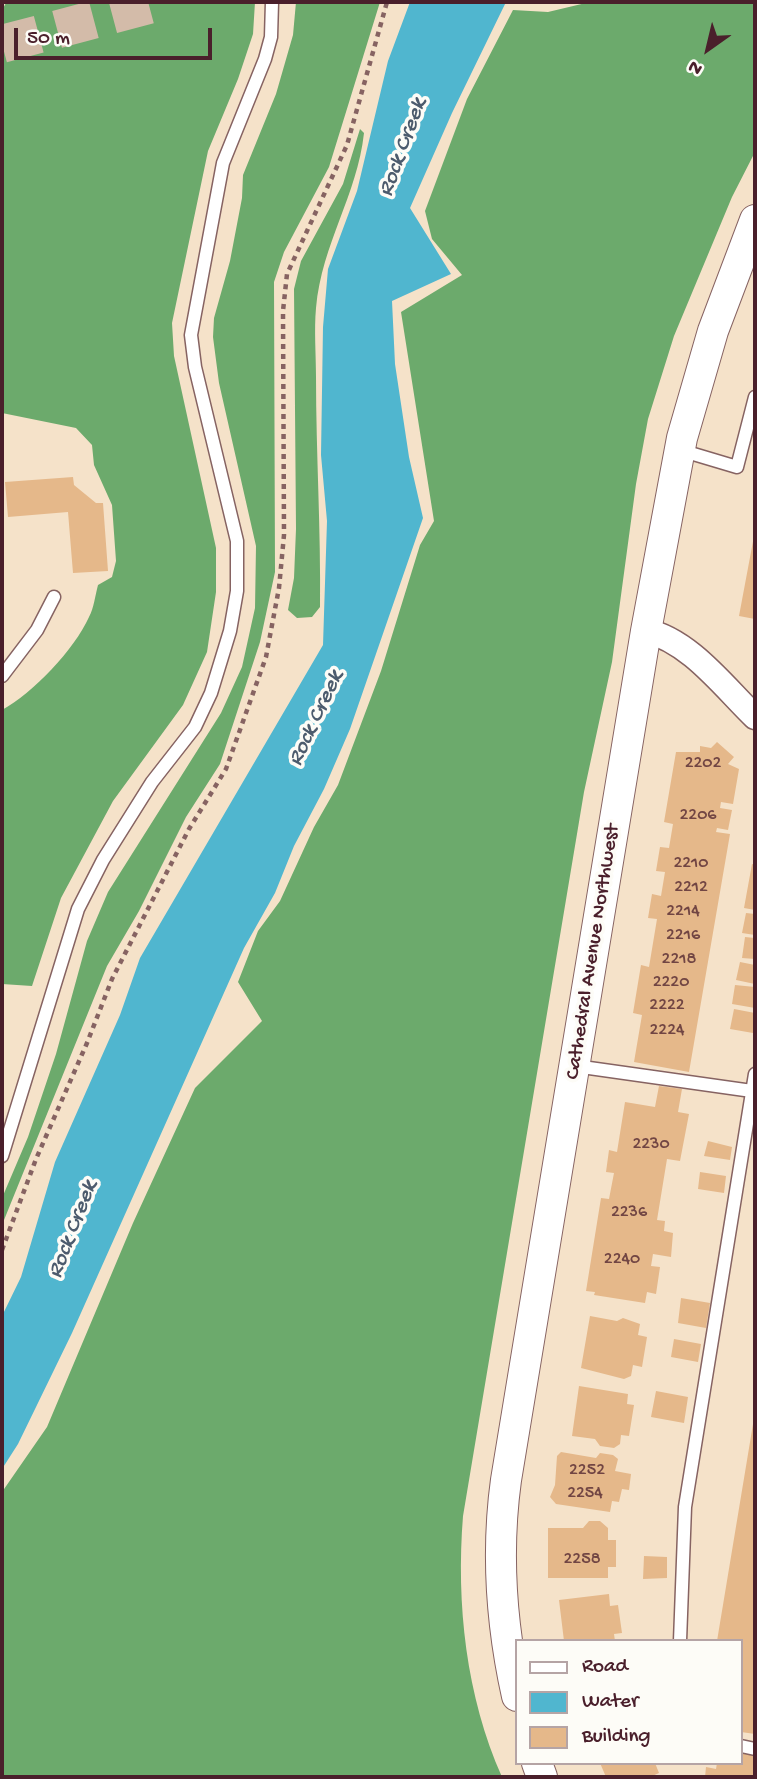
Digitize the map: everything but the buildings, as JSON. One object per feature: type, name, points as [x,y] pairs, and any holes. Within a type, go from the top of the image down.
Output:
[{"type":"street","name":"Cathedral Avenue Northwest","points":[[516,1689],[501,1589],[503,1504],[646,631],[680,450],[713,331],[755,220]]},
{"type":"street","points":[[646,631],[663,635],[680,646],[755,717]]},
{"type":"lane","points":[[2,1156],[78,909],[103,860],[152,782],[195,727],[211,693],[230,631],[237,591],[237,541],[195,367],[191,335],[223,163],[265,59],[271,37],[272,2]]},
{"type":"lane","points":[[680,450],[737,467],[755,397]]},
{"type":"lane","points":[[2,676],[37,630],[54,597]]},
{"type":"lane","points":[[575,1066],[752,1091]]},
{"type":"lane","points":[[680,1639],[685,1507],[755,1073]]},
{"type":"green space","points":[[255,2],[253,34],[238,79],[208,151],[172,323],[174,356],[216,548],[216,592],[207,652],[183,705],[113,801],[61,898],[32,986],[2,984],[2,710],[27,693],[52,670],[73,643],[91,613],[98,585],[112,577],[116,561],[112,505],[94,465],[92,445],[76,428],[2,413],[2,10],[6,3]]},
{"type":"green space","points":[[296,2],[380,2],[329,167],[284,252],[274,282],[275,572],[260,642],[220,764],[186,817],[139,911],[107,966],[2,1225],[2,1198],[28,1137],[56,1054],[87,941],[108,892],[221,713],[242,667],[255,608],[256,546],[219,383],[213,337],[214,318],[230,261],[242,198],[243,175],[276,94],[293,35]]},
{"type":"green space","points":[[590,2],[755,2],[755,152],[732,197],[674,336],[648,419],[636,484],[612,662],[584,792],[463,1516],[461,1583],[466,1649],[480,1714],[502,1777],[2,1777],[2,1492],[47,1427],[133,1223],[195,1088],[262,1021],[238,982],[258,931],[280,901],[314,827],[338,785],[381,671],[420,545],[434,521],[401,312],[462,275],[432,239],[425,211],[467,99],[513,10],[548,12]]},
{"type":"green space","points":[[360,129],[364,133],[360,156],[325,262],[316,308],[320,607],[312,617],[297,618],[288,610],[294,578],[296,529],[294,289],[301,261],[343,184]]},
{"type":"water","name":"Rock Creek","points":[[410,2],[506,2],[410,208],[451,274],[392,301],[395,364],[409,457],[423,518],[350,729],[324,789],[294,846],[275,893],[244,948],[72,1333],[18,1444],[2,1469],[2,1316],[21,1277],[55,1162],[120,1015],[140,958],[323,645],[327,521],[321,455],[323,327],[328,269],[357,191],[388,61]]},
{"type":"tunnel","points":[[2,44],[160,2]]}]
